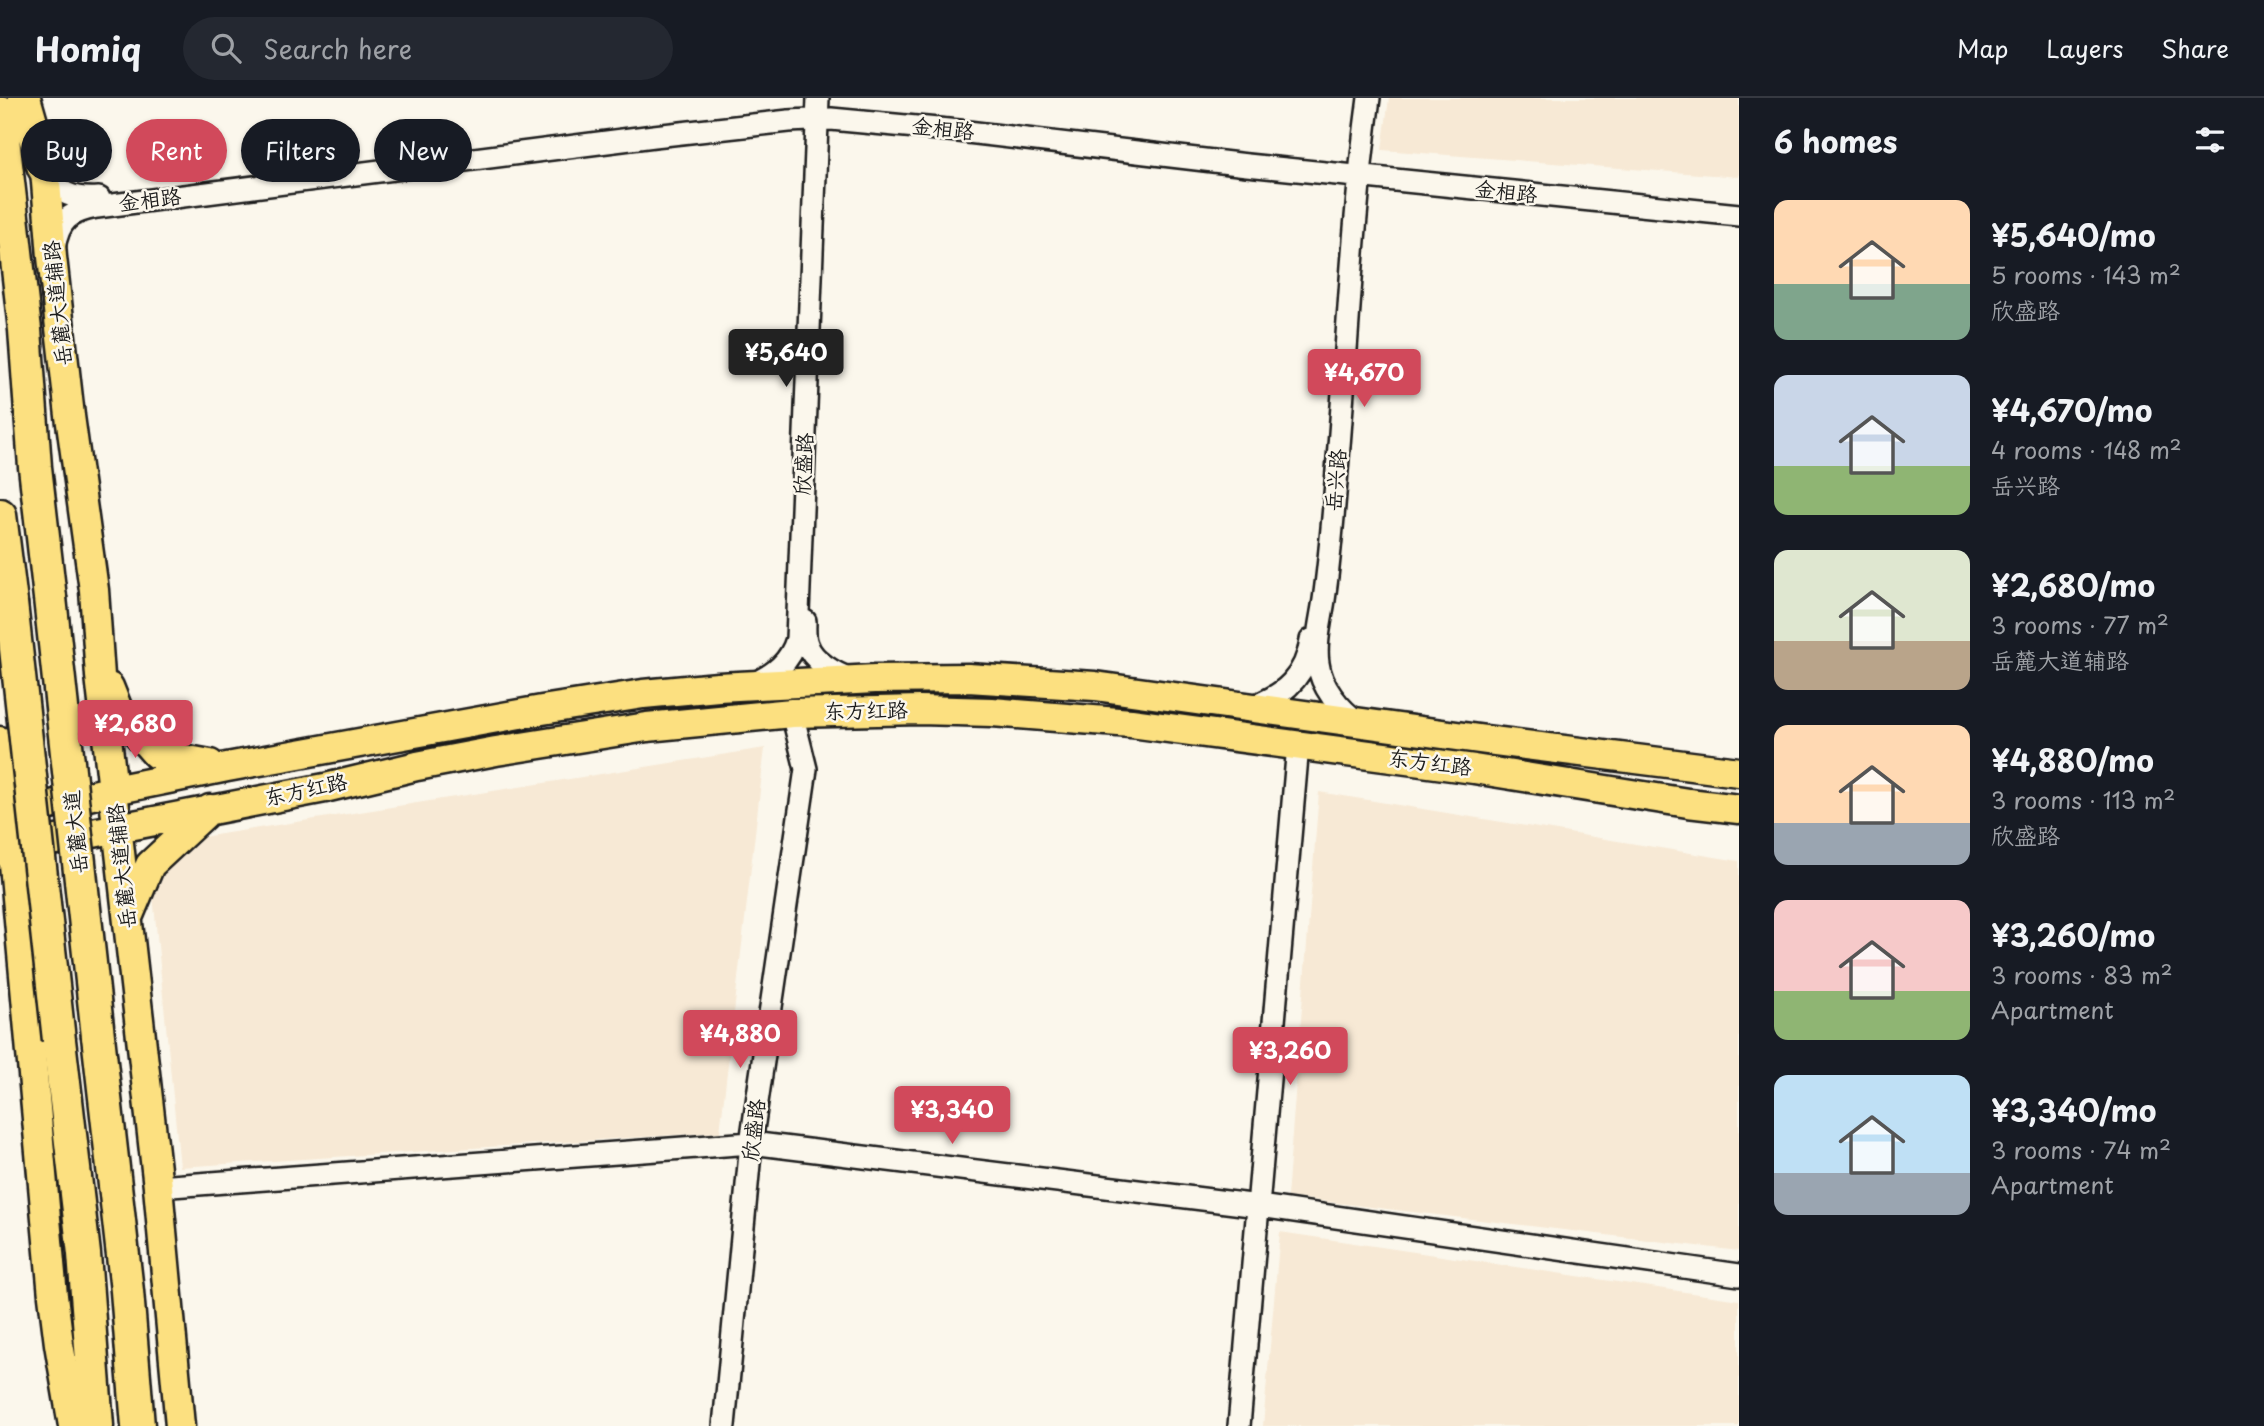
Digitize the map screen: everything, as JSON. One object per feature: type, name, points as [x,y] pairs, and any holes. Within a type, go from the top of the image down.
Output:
[{"type":"highway","points":[[24,98],[30,119]]},
{"type":"highway","name":"岳麓大道","points":[[0,112],[25,330],[35,467],[127,1291],[138,1426]]},
{"type":"highway","name":"岳麓大道","points":[[0,515],[84,1254],[97,1426]]},
{"type":"main road","name":"岳麓大道辅路","points":[[40,98],[41,119]]},
{"type":"main road","name":"岳麓大道辅路","points":[[45,182],[70,416],[94,590],[99,666],[158,1186],[180,1426]]},
{"type":"main road","points":[[99,666],[119,712],[156,754],[227,767]]},
{"type":"main road","name":"东方红路","points":[[5,816],[227,767],[542,710],[643,694],[753,684],[851,680],[968,678],[1046,682],[1142,692],[1739,772]]},
{"type":"main road","name":"东方红路","points":[[6,850],[325,788],[417,765],[567,738],[792,713],[920,710],[1066,716],[1187,729],[1520,775],[1739,809]]},
{"type":"main road","points":[[0,741],[6,850],[21,944],[59,1344],[73,1426]]},
{"type":"main road","points":[[128,917],[150,865],[210,809]]},
{"type":"main road","points":[[0,923],[21,944]]},
{"type":"street","name":"岳兴路","points":[[1359,723],[1342,709],[1326,687],[1321,676],[1317,652],[1338,459],[1360,98]]},
{"type":"street","name":"岳兴路","points":[[1251,707],[1274,698],[1294,682],[1309,651],[1331,460],[1355,172],[1369,98]]},
{"type":"street","name":"金相路","points":[[52,257],[61,225],[68,216],[80,210],[654,136],[822,109]]},
{"type":"street","name":"金相路","points":[[52,182],[54,186],[79,199],[96,198],[672,125],[822,109],[893,114],[1355,172],[1739,215]]},
{"type":"street","name":"欣盛路","points":[[822,109],[805,636],[806,644],[815,656],[851,680]]},
{"type":"street","name":"欣盛路","points":[[753,684],[779,669],[793,652],[797,639],[822,109]]},
{"type":"street","name":"金相路","points":[[1355,172],[1739,207]]},
{"type":"street","name":"欣盛路","points":[[724,1426],[751,1143],[806,769],[792,713]]},
{"type":"street","points":[[1240,1426],[1298,745]]},
{"type":"street","points":[[158,1186],[751,1143],[1259,1206],[1739,1275]]},
{"type":"shaded area","points":[[1389,98],[1739,98],[1739,177],[1382,150]]},
{"type":"shaded area","points":[[765,748],[720,1132],[180,1167],[151,875],[196,838]]},
{"type":"shaded area","points":[[1319,792],[1739,861],[1739,1251],[1287,1197]]},
{"type":"shaded area","points":[[1280,1232],[1739,1300],[1739,1426],[1263,1426]]}]
